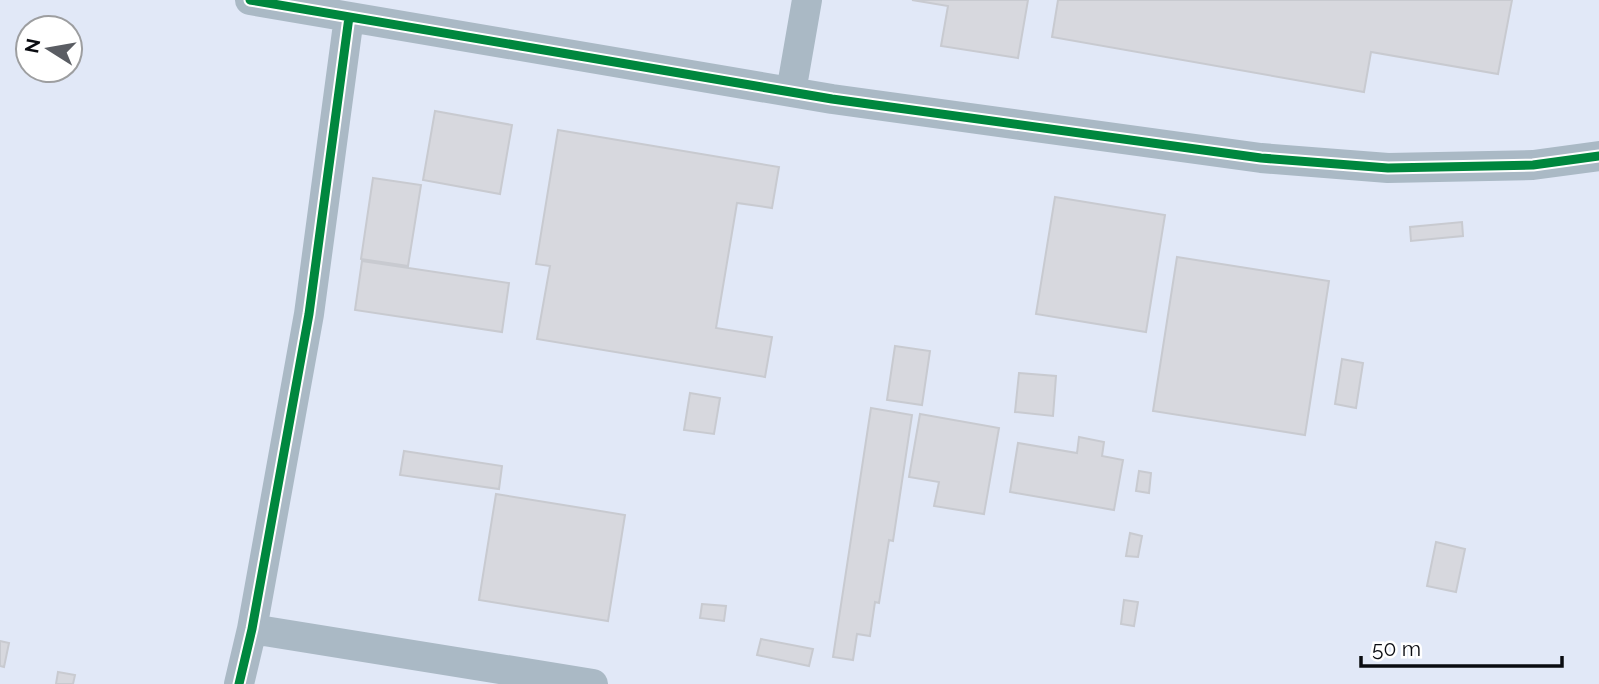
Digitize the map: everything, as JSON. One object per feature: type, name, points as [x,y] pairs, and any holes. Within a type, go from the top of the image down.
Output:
[{"type":"street","points":[[250,0],[832,99],[1261,158],[1388,168],[1533,165],[1599,156]]},
{"type":"street","points":[[791,92],[807,0]]},
{"type":"street","points":[[239,684],[252,629],[309,314],[349,17]]},
{"type":"street","points":[[252,629],[593,684]]},
{"type":"shaded area","points":[[0,0],[1599,0],[1599,684],[0,684]]},
{"type":"building","points":[[912,0],[1028,0],[1018,58],[941,46],[948,6]]},
{"type":"building","points":[[1058,0],[1512,0],[1498,74],[1371,52],[1364,92],[1052,37]]},
{"type":"building","points":[[435,111],[512,125],[500,194],[423,180]]},
{"type":"building","points":[[558,130],[779,167],[772,208],[737,203],[716,328],[772,337],[765,377],[537,339],[550,266],[536,264]]},
{"type":"building","points":[[373,178],[421,185],[408,266],[361,259]]},
{"type":"building","points":[[1055,197],[1165,215],[1146,332],[1036,314]]},
{"type":"building","points":[[1462,222],[1463,236],[1411,241],[1410,227]]},
{"type":"building","points":[[1177,257],[1329,281],[1305,435],[1153,411]]},
{"type":"building","points":[[362,261],[509,283],[502,332],[355,310]]},
{"type":"building","points":[[895,346],[930,351],[922,405],[887,400]]},
{"type":"building","points":[[1342,359],[1363,363],[1356,408],[1335,404]]},
{"type":"building","points":[[1019,373],[1056,376],[1053,416],[1015,412]]},
{"type":"building","points":[[690,393],[720,398],[714,434],[684,430]]},
{"type":"building","points":[[871,408],[912,415],[893,541],[889,540],[879,603],[875,602],[870,636],[857,634],[853,660],[833,657]]},
{"type":"building","points":[[920,414],[999,428],[984,514],[934,506],[939,482],[909,477]]},
{"type":"building","points":[[1079,437],[1104,442],[1102,456],[1123,460],[1114,510],[1010,492],[1018,443],[1077,453]]},
{"type":"building","points":[[404,451],[502,466],[499,489],[400,475]]},
{"type":"building","points":[[1139,471],[1151,473],[1149,493],[1136,491]]},
{"type":"building","points":[[496,494],[625,515],[608,621],[479,600]]},
{"type":"building","points":[[1130,533],[1142,536],[1138,557],[1126,556]]},
{"type":"building","points":[[1436,542],[1465,549],[1456,592],[1427,586]]},
{"type":"building","points":[[1124,600],[1138,602],[1134,626],[1121,624]]},
{"type":"building","points":[[702,604],[726,606],[724,621],[700,618]]},
{"type":"building","points":[[761,639],[813,649],[809,666],[757,655]]},
{"type":"building","points":[[0,641],[9,643],[4,667],[0,666]]},
{"type":"building","points":[[58,672],[75,675],[73,684],[56,684]]},
{"type":"cycle path","points":[[250,0],[832,99],[1261,158],[1388,168],[1533,165],[1599,156]]},
{"type":"cycle path","points":[[239,684],[252,629],[309,314],[349,17]]}]
